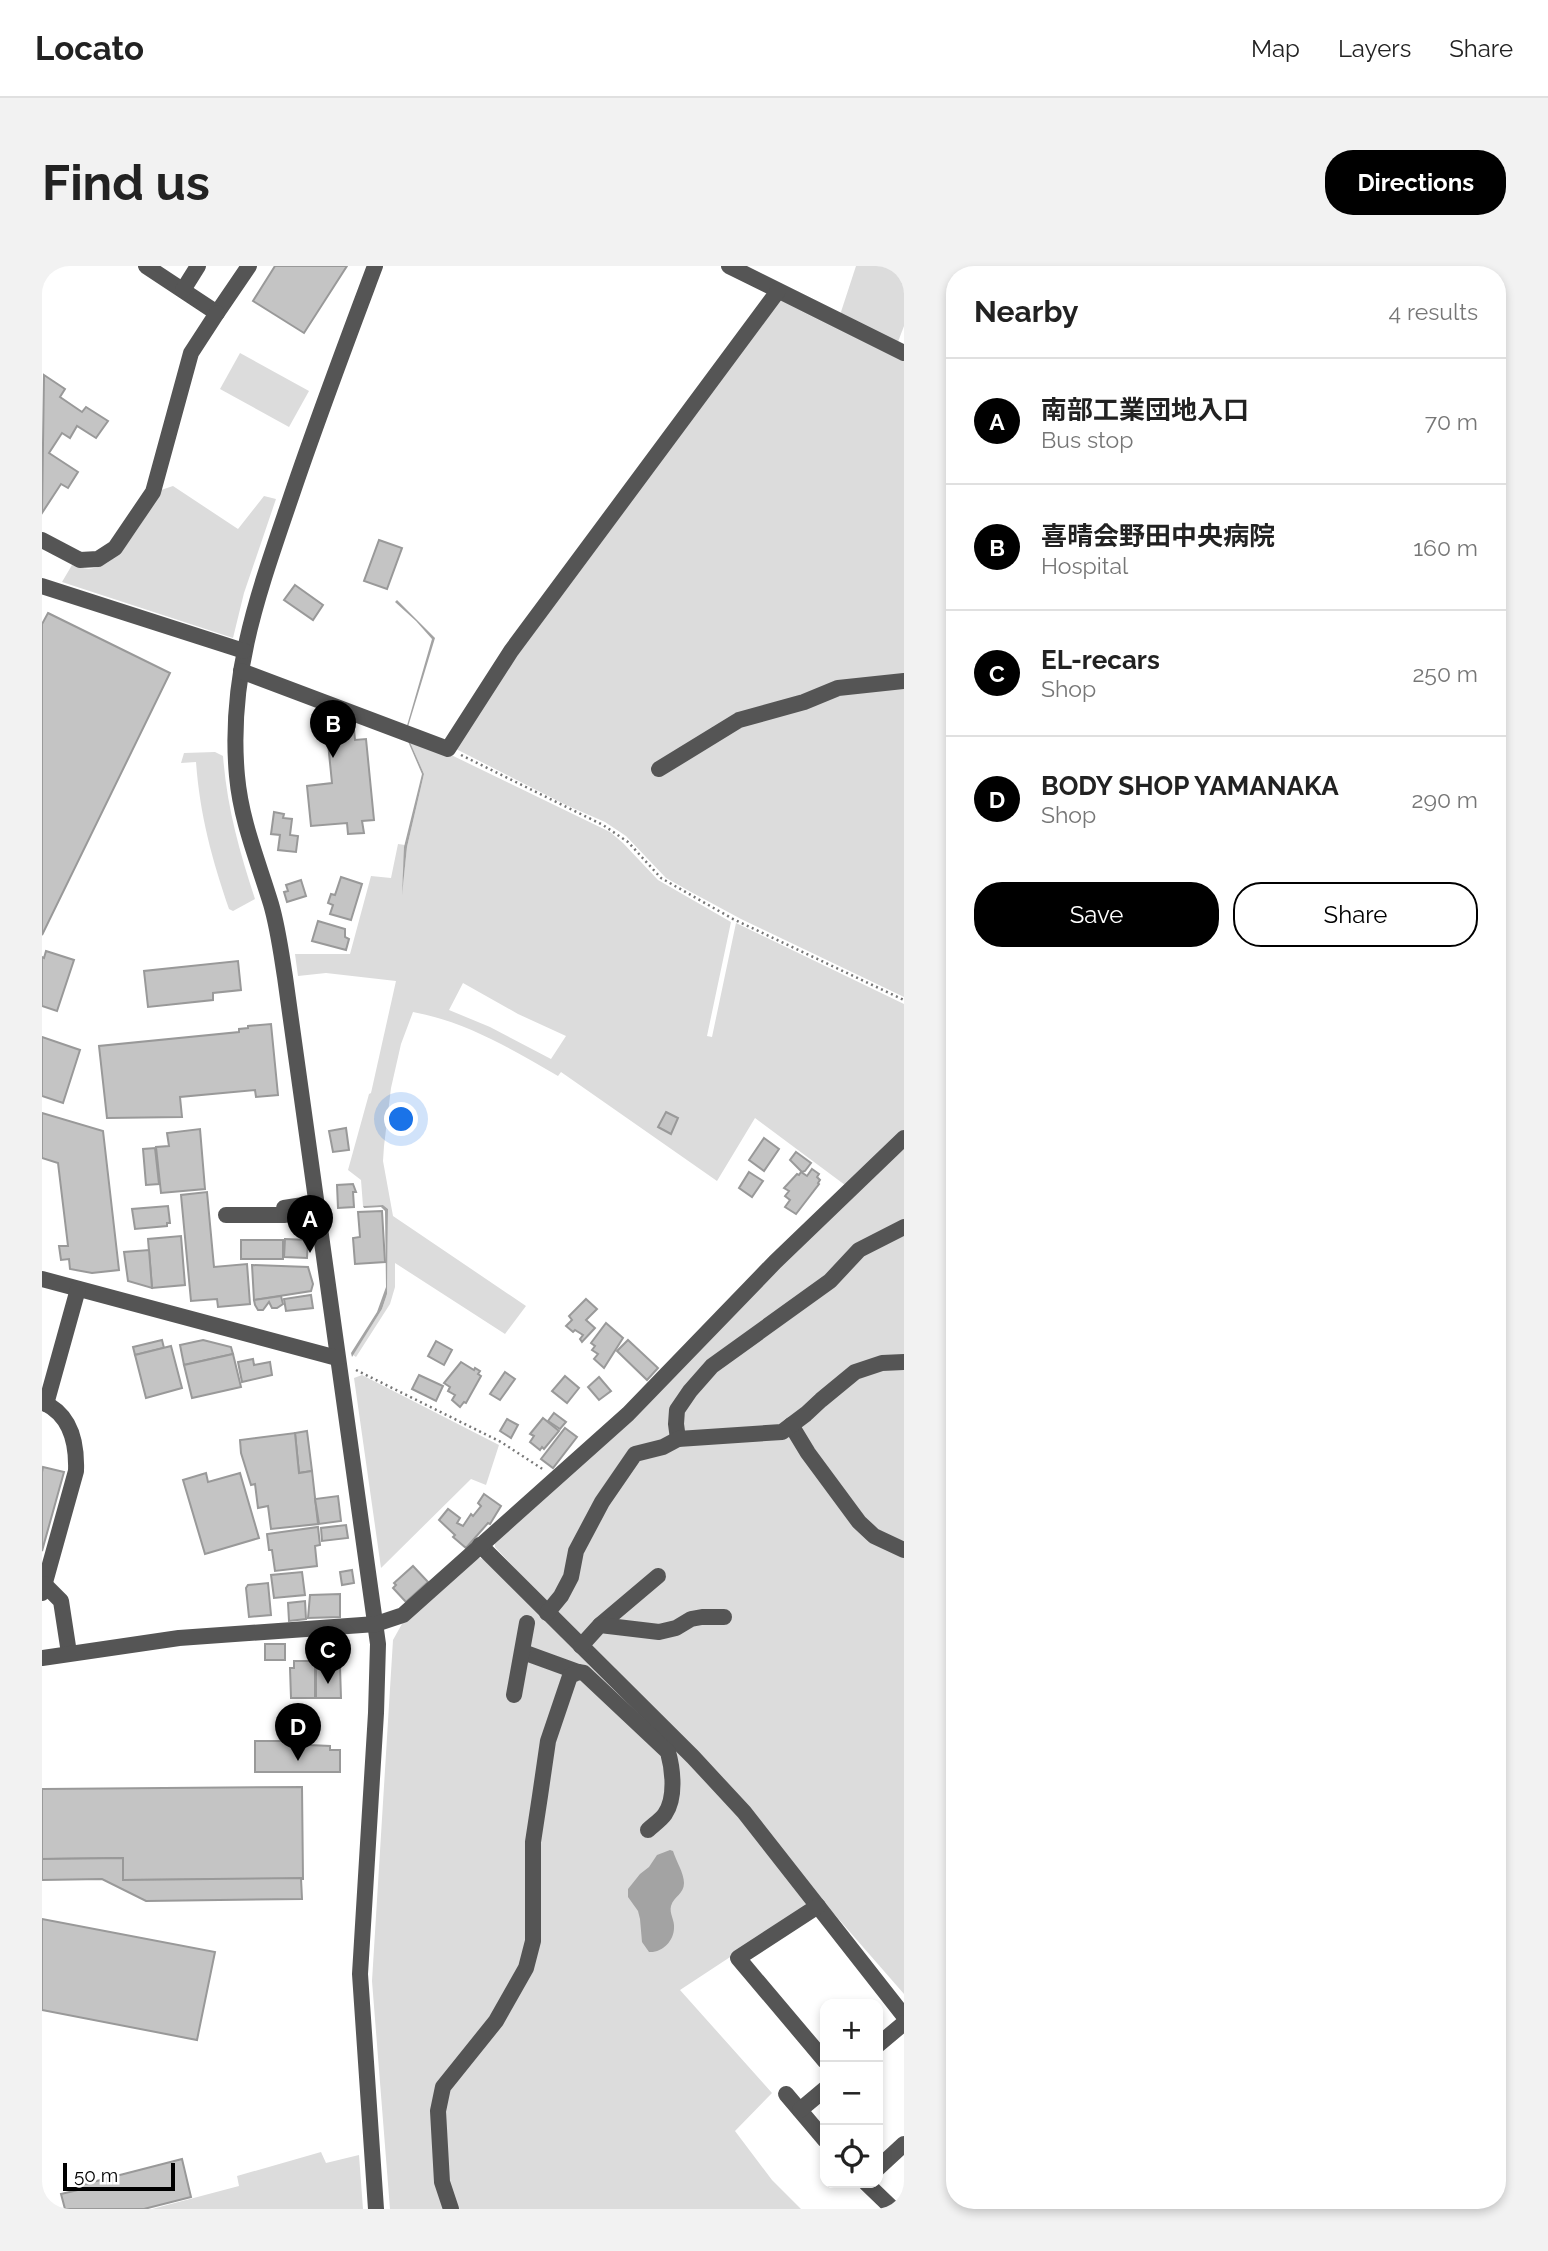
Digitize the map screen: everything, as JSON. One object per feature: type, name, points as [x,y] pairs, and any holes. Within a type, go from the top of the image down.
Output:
[{"type":"street","points":[[146,266],[218,313]]},
{"type":"street","points":[[183,290],[198,266]]},
{"type":"street","points":[[42,540],[80,560],[98,559],[114,548],[153,492],[191,353],[249,266]]},
{"type":"street","points":[[375,266],[309,443],[263,579],[244,651],[236,740],[240,801],[278,933],[378,1644],[360,1974],[376,2209]]},
{"type":"street","points":[[729,266],[904,353]]},
{"type":"street","points":[[241,671],[448,749],[511,651],[778,291]]},
{"type":"street","points":[[42,586],[244,651]]},
{"type":"street","points":[[659,769],[739,720],[804,702],[838,688],[904,681]]},
{"type":"street","points":[[42,1658],[179,1638],[376,1624],[403,1615],[628,1414],[775,1262],[904,1139]]},
{"type":"street","points":[[226,1215],[285,1215],[284,1208],[316,1203]]},
{"type":"street","points":[[678,1438],[677,1410],[712,1366],[830,1281],[859,1250],[904,1227]]},
{"type":"street","points":[[42,1279],[337,1358]]},
{"type":"street","points":[[69,1653],[61,1601],[43,1589],[76,1471],[77,1457],[70,1429],[55,1410],[44,1403],[78,1289]]},
{"type":"street","points":[[547,1614],[571,1577],[576,1551],[602,1502],[635,1454],[663,1447],[678,1438],[782,1432],[855,1372],[882,1363],[904,1362]]},
{"type":"street","points":[[791,1425],[808,1453],[859,1522],[874,1536],[904,1550]]},
{"type":"street","points":[[480,1545],[744,1812],[904,2016]]},
{"type":"street","points":[[581,1646],[600,1625],[658,1576]]},
{"type":"street","points":[[600,1625],[659,1632],[676,1628],[702,1616],[724,1617]]},
{"type":"street","points":[[514,1695],[527,1623]]},
{"type":"street","points":[[523,1653],[620,1685]]},
{"type":"street","points":[[581,1672],[668,1752],[673,1768],[670,1803],[665,1815],[648,1830]]},
{"type":"street","points":[[451,2209],[442,2182],[438,2111],[443,2087],[496,2021],[526,1968],[533,1941],[533,1842],[548,1741],[570,1676],[581,1672]]},
{"type":"street","points":[[818,1906],[738,1958],[820,2055]]},
{"type":"street","points":[[883,2041],[904,2023]]},
{"type":"street","points":[[800,2110],[820,2093]]},
{"type":"street","points":[[786,2094],[820,2134]]},
{"type":"street","points":[[883,2163],[904,2144]]},
{"type":"street","points":[[871,2188],[893,2209]]},
{"type":"path","points":[[448,749],[603,825],[628,842],[661,878],[733,919],[904,1000]]},
{"type":"path","points":[[337,1358],[501,1443],[555,1478]]},
{"type":"shaded area","points":[[856,266],[904,266],[904,326],[896,347],[839,318]]},
{"type":"shaded area","points":[[782,298],[904,358],[904,997],[741,919],[691,892],[666,878],[626,836],[605,822],[456,749],[499,675],[776,300]]},
{"type":"shaded area","points":[[240,353],[309,391],[289,427],[220,389]]},
{"type":"shaded area","points":[[173,486],[238,529],[264,496],[276,499],[244,593],[233,638],[62,582],[72,565],[94,568],[115,557],[133,536],[161,490]]},
{"type":"shaded area","points":[[397,600],[435,638],[407,730],[432,639],[395,602]]},
{"type":"shaded area","points":[[407,739],[424,774],[407,847],[402,895],[404,847],[422,774]]},
{"type":"shaded area","points":[[409,740],[443,751],[610,832],[658,880],[731,922],[707,1036],[712,1037],[736,923],[904,1004],[904,1130],[845,1185],[755,1118],[717,1181],[561,1072],[558,1076],[506,1047],[452,1022],[413,1012],[401,1044],[391,1088],[384,1146],[383,1161],[393,1216],[526,1306],[505,1334],[395,1263],[395,1287],[390,1304],[356,1357],[353,1355],[382,1309],[387,1294],[388,1209],[383,1205],[363,1206],[361,1180],[348,1170],[371,1093],[396,981],[326,973],[298,976],[295,954],[350,954],[371,876],[391,878],[398,844],[405,845],[402,894],[407,847],[424,774]],"holes":[[[463,983],[518,1014],[566,1036],[551,1059],[490,1027],[449,1010]]]},
{"type":"shaded area","points":[[215,752],[223,756],[234,828],[255,899],[233,911],[229,909],[208,837],[200,801],[196,762],[181,763],[184,753]]},
{"type":"shaded area","points":[[904,1147],[904,1994],[822,1900],[495,1547],[495,1541]]},
{"type":"shaded area","points":[[383,1205],[388,1209],[387,1294],[382,1309],[352,1357],[351,1353],[377,1312],[386,1287],[385,1211],[381,1207],[363,1206]]},
{"type":"shaded area","points":[[362,1375],[499,1445],[486,1485],[471,1479],[381,1568],[354,1378]]},
{"type":"shaded area","points":[[473,1559],[485,1560],[740,1816],[809,1902],[788,1919],[680,1990],[772,2093],[735,2131],[772,2180],[801,2209],[390,2209],[372,1981],[393,1640],[403,1622]]},
{"type":"shaded area","points":[[673,1851],[681,1871],[684,1887],[671,1906],[674,1925],[670,1942],[663,1948],[649,1952],[642,1942],[638,1911],[628,1897],[628,1889],[657,1855]]},
{"type":"shaded area","points":[[321,2152],[326,2163],[359,2155],[363,2209],[152,2209],[239,2186],[237,2176]]},
{"type":"building","points":[[275,266],[347,266],[304,333],[253,301]]},
{"type":"building","points":[[44,375],[65,389],[60,397],[82,412],[86,407],[108,421],[96,438],[77,426],[70,438],[62,433],[49,453],[78,472],[68,488],[61,484],[42,513]]},
{"type":"building","points":[[379,540],[402,548],[387,589],[364,581]]},
{"type":"building","points":[[295,585],[323,605],[313,620],[284,600]]},
{"type":"building","points":[[48,613],[170,673],[42,935],[42,624]]},
{"type":"building","points":[[354,729],[355,740],[366,739],[374,820],[362,821],[364,833],[348,834],[347,823],[311,826],[307,786],[332,783],[328,743],[339,742],[338,731]]},
{"type":"building","points":[[274,812],[284,814],[283,818],[292,819],[290,835],[298,836],[296,852],[278,850],[280,835],[271,834]]},
{"type":"building","points":[[341,877],[362,884],[351,920],[330,914],[333,905],[328,903],[331,894],[335,895]]},
{"type":"building","points":[[301,880],[306,896],[287,902],[284,892],[288,891],[286,885]]},
{"type":"building","points":[[318,921],[345,929],[345,937],[349,939],[346,950],[312,941]]},
{"type":"building","points":[[46,951],[74,960],[57,1011],[42,1006],[42,957],[44,958]]},
{"type":"building","points":[[238,961],[241,990],[213,993],[213,1000],[148,1007],[144,971]]},
{"type":"building","points":[[271,1024],[278,1095],[256,1097],[255,1090],[180,1097],[182,1117],[107,1118],[99,1046],[239,1032],[239,1029],[248,1026]]},
{"type":"building","points":[[42,1037],[80,1050],[63,1103],[42,1096]]},
{"type":"building","points":[[666,1112],[678,1118],[671,1134],[658,1127]]},
{"type":"building","points":[[42,1113],[103,1131],[119,1270],[92,1273],[70,1269],[69,1259],[61,1260],[59,1246],[68,1246],[58,1163],[42,1158]]},
{"type":"building","points":[[346,1128],[349,1150],[333,1152],[329,1131]]},
{"type":"building","points":[[200,1129],[205,1189],[161,1193],[156,1147],[169,1146],[167,1133]]},
{"type":"building","points":[[764,1138],[779,1149],[764,1171],[749,1160]]},
{"type":"building","points":[[155,1148],[159,1184],[146,1185],[143,1149]]},
{"type":"building","points":[[796,1152],[811,1163],[805,1171],[802,1172],[790,1160]]},
{"type":"building","points":[[812,1169],[819,1174],[819,1184],[796,1214],[785,1207],[790,1200],[785,1196],[789,1191],[784,1188],[797,1174],[801,1172],[807,1176]]},
{"type":"building","points":[[749,1172],[763,1181],[752,1197],[739,1188]]},
{"type":"building","points":[[353,1184],[356,1192],[353,1192],[354,1207],[338,1208],[337,1185]]},
{"type":"building","points":[[207,1192],[214,1267],[247,1264],[250,1304],[218,1307],[217,1299],[191,1301],[181,1195]]},
{"type":"building","points":[[168,1206],[170,1223],[167,1223],[167,1226],[135,1229],[132,1209]]},
{"type":"building","points":[[382,1211],[385,1262],[355,1264],[353,1238],[360,1237],[358,1212]]},
{"type":"building","points":[[181,1236],[185,1285],[152,1288],[148,1239]]},
{"type":"building","points":[[285,1239],[308,1240],[307,1258],[284,1257]]},
{"type":"building","points":[[241,1240],[283,1240],[283,1259],[241,1259]]},
{"type":"building","points":[[149,1250],[152,1288],[128,1281],[124,1252]]},
{"type":"building","points":[[252,1265],[308,1267],[313,1284],[311,1291],[254,1300]]},
{"type":"building","points":[[311,1295],[313,1308],[286,1311],[284,1299]]},
{"type":"building","points":[[281,1296],[283,1304],[277,1308],[272,1308],[269,1302],[263,1310],[258,1310],[255,1305],[254,1300]]},
{"type":"building","points":[[586,1299],[597,1309],[586,1320],[595,1328],[582,1342],[580,1339],[583,1335],[566,1326],[572,1320],[569,1316]]},
{"type":"building","points":[[606,1323],[623,1338],[604,1368],[594,1359],[598,1354],[592,1350],[595,1346],[591,1343]]},
{"type":"building","points":[[162,1340],[164,1348],[135,1355],[133,1347]]},
{"type":"building","points":[[203,1340],[231,1347],[233,1354],[184,1365],[180,1345]]},
{"type":"building","points":[[628,1340],[658,1368],[647,1380],[617,1351]]},
{"type":"building","points":[[436,1341],[452,1350],[444,1365],[428,1356]]},
{"type":"building","points":[[171,1346],[182,1388],[146,1398],[135,1355]]},
{"type":"building","points":[[233,1354],[241,1387],[192,1398],[184,1365]]},
{"type":"building","points":[[253,1359],[254,1365],[270,1362],[272,1375],[242,1382],[238,1362]]},
{"type":"building","points":[[461,1362],[480,1371],[478,1374],[481,1376],[466,1403],[460,1407],[452,1400],[455,1395],[448,1391],[450,1387],[444,1383]]},
{"type":"building","points":[[505,1372],[515,1379],[500,1400],[490,1394]]},
{"type":"building","points":[[419,1375],[443,1386],[436,1401],[412,1389]]},
{"type":"building","points":[[565,1376],[579,1388],[567,1403],[552,1391]]},
{"type":"building","points":[[599,1377],[611,1391],[599,1400],[588,1387]]},
{"type":"building","points":[[554,1413],[566,1422],[560,1429],[548,1421]]},
{"type":"building","points":[[543,1418],[559,1431],[544,1449],[542,1447],[540,1450],[530,1442],[534,1436],[530,1434]]},
{"type":"building","points":[[507,1419],[518,1425],[511,1438],[500,1431]]},
{"type":"building","points":[[565,1428],[577,1437],[553,1468],[541,1459]]},
{"type":"building","points":[[307,1431],[312,1471],[299,1473],[295,1433]]},
{"type":"building","points":[[295,1433],[299,1473],[312,1471],[318,1524],[271,1529],[268,1506],[258,1508],[255,1484],[251,1485],[241,1453],[240,1440]]},
{"type":"building","points":[[43,1467],[64,1472],[42,1551],[42,1472]]},
{"type":"building","points":[[206,1473],[208,1482],[240,1473],[259,1538],[205,1554],[183,1480]]},
{"type":"building","points":[[484,1494],[501,1506],[490,1524],[488,1523],[466,1548],[439,1520],[448,1509],[460,1518],[457,1523],[463,1526],[481,1506],[478,1503]]},
{"type":"building","points":[[338,1496],[341,1521],[319,1524],[315,1499]]},
{"type":"building","points":[[346,1525],[348,1538],[322,1541],[321,1528]]},
{"type":"building","points":[[318,1527],[320,1545],[315,1546],[317,1566],[275,1571],[267,1534]]},
{"type":"building","points":[[413,1566],[428,1582],[406,1602],[393,1588],[396,1585],[394,1583]]},
{"type":"building","points":[[352,1570],[354,1583],[342,1585],[340,1572]]},
{"type":"building","points":[[302,1572],[305,1595],[274,1598],[271,1575]]},
{"type":"building","points":[[268,1583],[271,1615],[249,1617],[246,1588],[248,1585]]},
{"type":"building","points":[[340,1594],[340,1617],[308,1618],[310,1595]]},
{"type":"building","points":[[305,1601],[306,1619],[289,1621],[288,1603]]},
{"type":"building","points":[[265,1644],[285,1644],[285,1660],[265,1660]]},
{"type":"building","points":[[294,1661],[315,1661],[315,1698],[291,1698],[290,1668],[294,1668]]},
{"type":"building","points":[[340,1667],[341,1698],[316,1698],[316,1669]]},
{"type":"building","points":[[255,1741],[309,1741],[309,1745],[330,1746],[330,1750],[340,1750],[340,1772],[255,1772]]},
{"type":"building","points":[[302,1787],[303,1879],[123,1880],[123,1858],[42,1859],[42,1789]]},
{"type":"building","points":[[123,1858],[123,1880],[301,1878],[302,1899],[146,1901],[102,1879],[42,1880],[42,1859]]},
{"type":"building","points":[[42,1919],[215,1952],[197,2040],[42,2010]]},
{"type":"building","points":[[182,2159],[191,2197],[144,2209],[65,2209],[61,2194],[82,2189],[81,2185]]},
{"type":"place","name":"喜晴会野田中央病院","points":[[333,758]]},
{"type":"place","name":"南部工業団地入口","points":[[310,1253]]},
{"type":"place","name":"EL-recars","points":[[328,1684]]},
{"type":"place","name":"BODY SHOP YAMANAKA","points":[[298,1761]]}]
